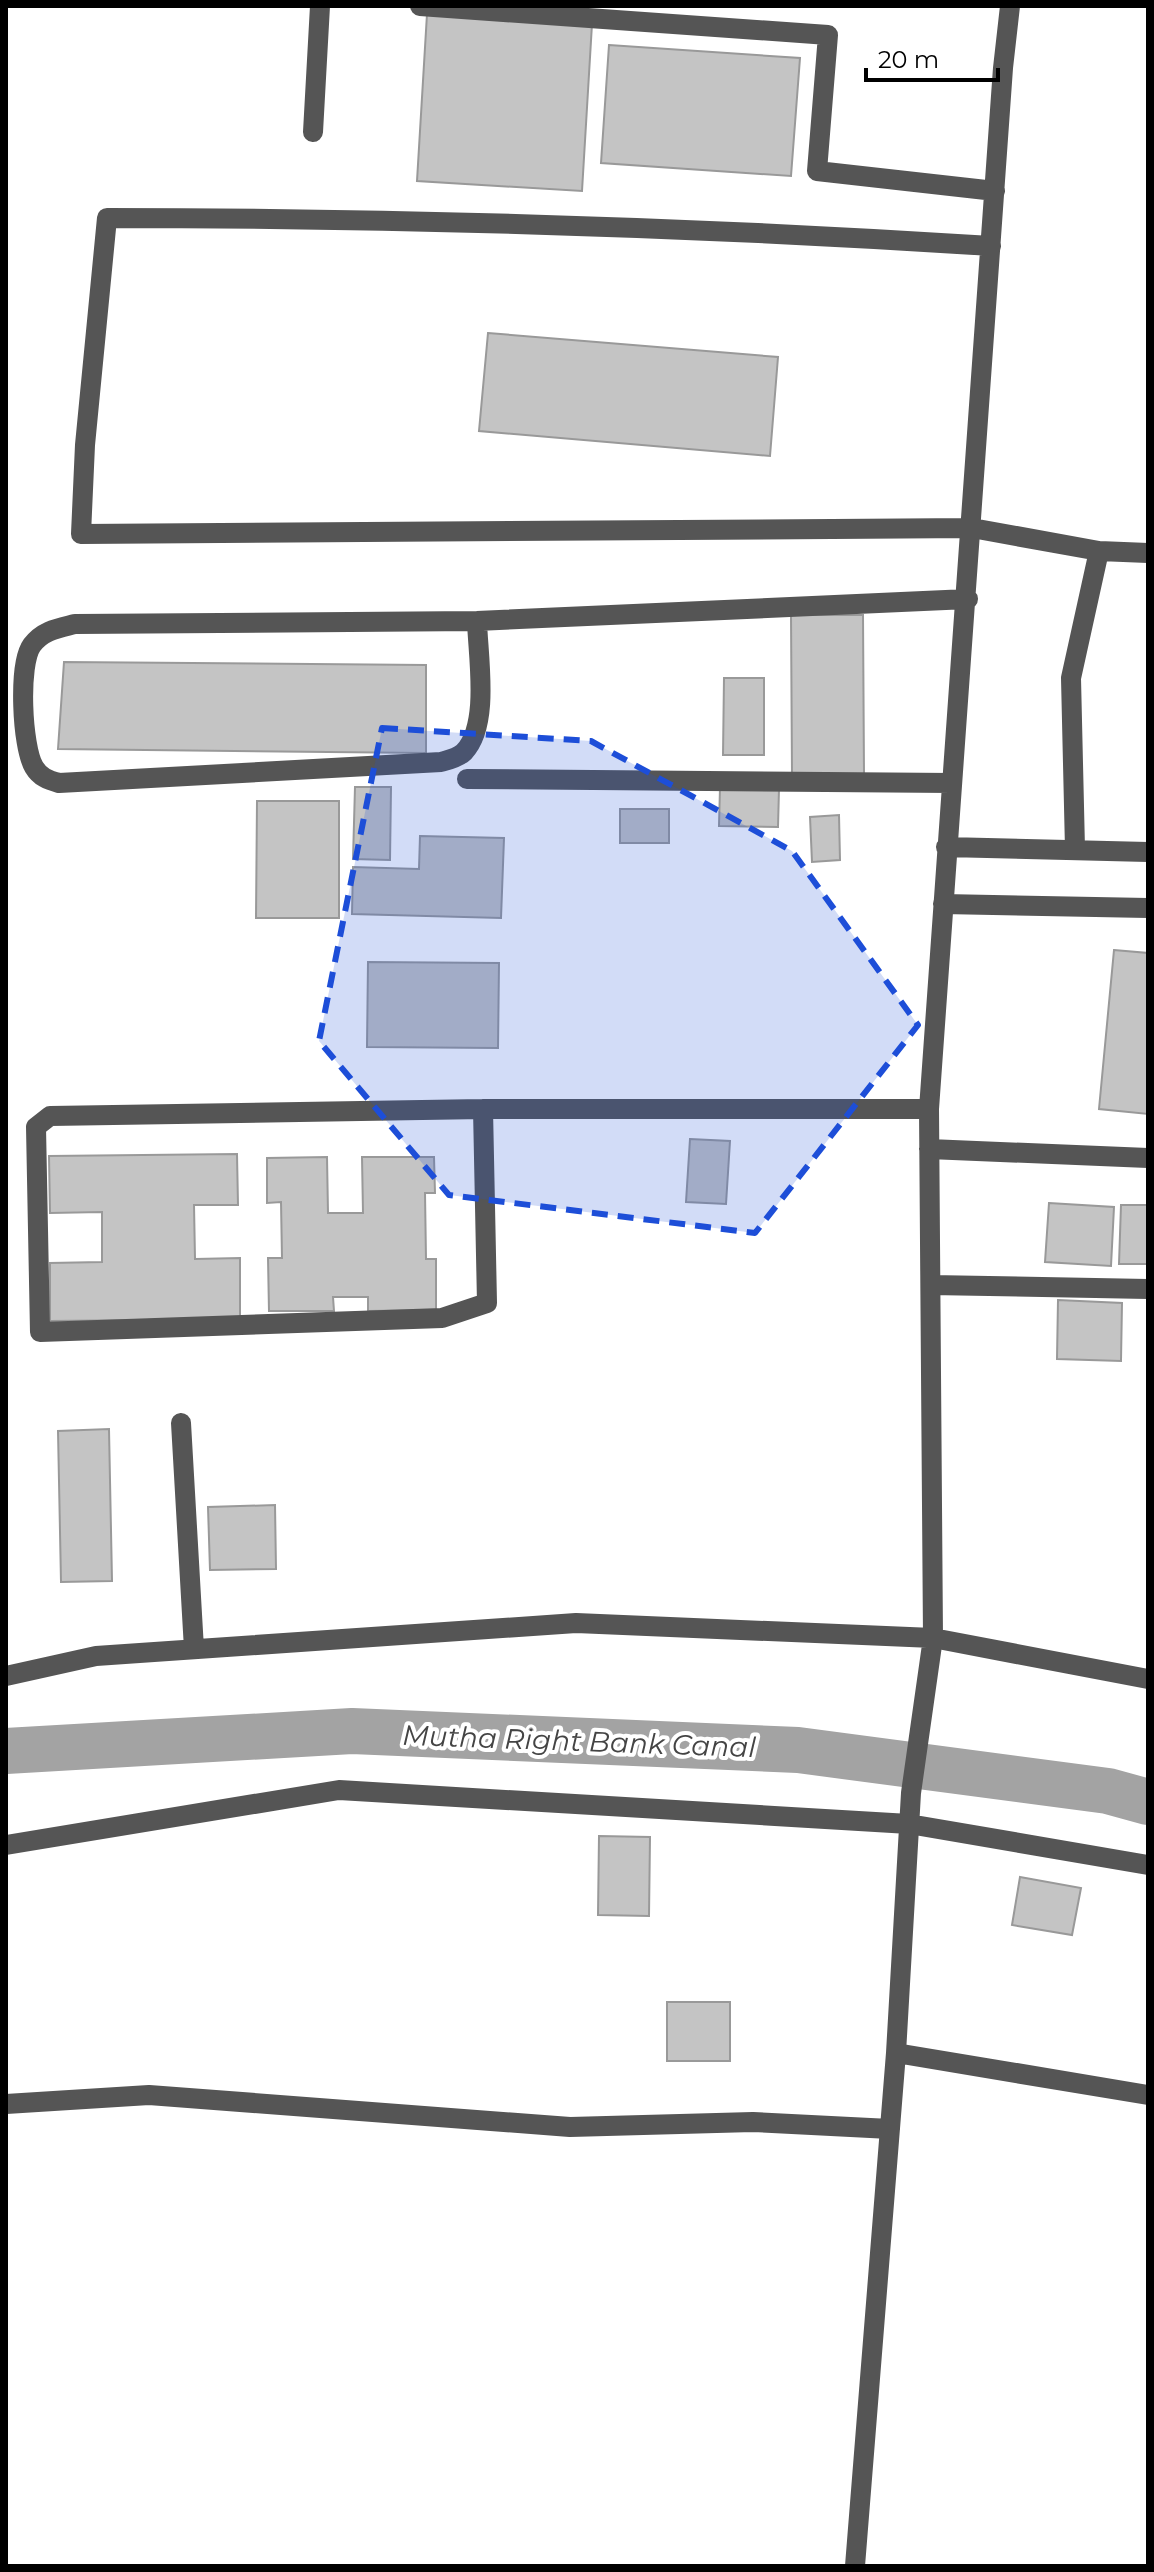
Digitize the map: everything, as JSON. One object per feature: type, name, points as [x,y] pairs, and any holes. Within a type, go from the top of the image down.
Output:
[{"type":"street","points":[[313,132],[320,6]]},
{"type":"street","points":[[420,6],[828,35],[817,171],[995,191]]},
{"type":"street","points":[[855,2566],[896,2053],[911,1793],[933,1638],[929,1109],[1010,6]]},
{"type":"street","points":[[991,246],[326,218],[107,218],[85,445],[81,534],[972,528],[1099,551],[1148,553]]},
{"type":"street","points":[[1075,849],[1071,678],[1099,551]]},
{"type":"street","points":[[477,621],[479,719],[474,739],[461,755],[451,759],[59,783],[45,779],[33,766],[25,736],[25,662],[31,646],[47,631],[75,624],[477,621],[968,599]]},
{"type":"street","points":[[467,779],[952,783]]},
{"type":"street","points":[[946,847],[1148,852]]},
{"type":"street","points":[[943,904],[1148,908]]},
{"type":"street","points":[[483,1109],[487,1303],[442,1318],[40,1332],[36,1127],[50,1116],[483,1109],[929,1109]]},
{"type":"street","points":[[929,1149],[1148,1158]]},
{"type":"street","points":[[931,1285],[1148,1289]]},
{"type":"street","points":[[181,1423],[194,1649]]},
{"type":"street","points":[[6,1676],[96,1656],[576,1623],[933,1638],[1148,1679]]},
{"type":"street","points":[[6,1845],[339,1790],[909,1824],[1148,1865]]},
{"type":"street","points":[[896,2053],[1148,2095]]},
{"type":"street","points":[[6,2104],[149,2095],[570,2127],[753,2122],[890,2129]]},
{"type":"highlighted area","points":[[382,728],[591,741],[792,851],[918,1025],[755,1233],[449,1195],[319,1041]]},
{"type":"building","points":[[427,14],[592,24],[582,191],[417,181]]},
{"type":"building","points":[[609,45],[800,58],[791,176],[601,163]]},
{"type":"building","points":[[488,333],[778,357],[770,456],[479,431]]},
{"type":"building","points":[[791,615],[863,615],[864,774],[792,775]]},
{"type":"building","points":[[64,662],[426,665],[426,753],[58,749]]},
{"type":"building","points":[[724,678],[764,678],[764,755],[723,755]]},
{"type":"building","points":[[355,787],[391,787],[390,860],[353,859]]},
{"type":"building","points":[[720,788],[779,789],[778,827],[719,826]]},
{"type":"building","points":[[257,801],[339,801],[339,918],[256,918]]},
{"type":"building","points":[[620,809],[669,809],[669,843],[620,843]]},
{"type":"building","points":[[839,815],[840,860],[812,862],[810,817]]},
{"type":"building","points":[[420,836],[504,838],[501,918],[352,914],[353,867],[419,869]]},
{"type":"building","points":[[1114,950],[1148,953],[1148,1114],[1099,1109]]},
{"type":"building","points":[[368,962],[499,963],[498,1048],[367,1047]]},
{"type":"building","points":[[690,1139],[730,1141],[726,1204],[686,1202]]},
{"type":"building","points":[[237,1154],[238,1205],[194,1205],[195,1259],[240,1258],[240,1319],[50,1321],[50,1263],[102,1262],[102,1212],[50,1213],[49,1156]]},
{"type":"building","points":[[327,1157],[328,1213],[363,1213],[362,1157],[434,1157],[435,1193],[425,1193],[426,1259],[436,1259],[436,1310],[368,1311],[368,1297],[333,1297],[334,1311],[269,1311],[268,1258],[282,1258],[281,1202],[267,1203],[267,1158]]},
{"type":"building","points":[[1049,1203],[1114,1207],[1111,1266],[1045,1262]]},
{"type":"building","points":[[1121,1205],[1148,1205],[1148,1264],[1119,1264]]},
{"type":"building","points":[[1058,1300],[1122,1303],[1121,1361],[1057,1359]]},
{"type":"building","points":[[109,1429],[112,1581],[61,1582],[58,1431]]},
{"type":"building","points":[[275,1505],[276,1569],[210,1570],[208,1507]]},
{"type":"building","points":[[599,1836],[650,1837],[649,1916],[598,1915]]},
{"type":"building","points":[[1020,1877],[1081,1888],[1072,1935],[1012,1925]]},
{"type":"building","points":[[667,2002],[730,2002],[730,2061],[667,2061]]},
{"type":"waterway","name":"Mutha Right Bank Canal","points":[[6,1751],[352,1731],[798,1750],[1108,1791],[1148,1802]]}]
